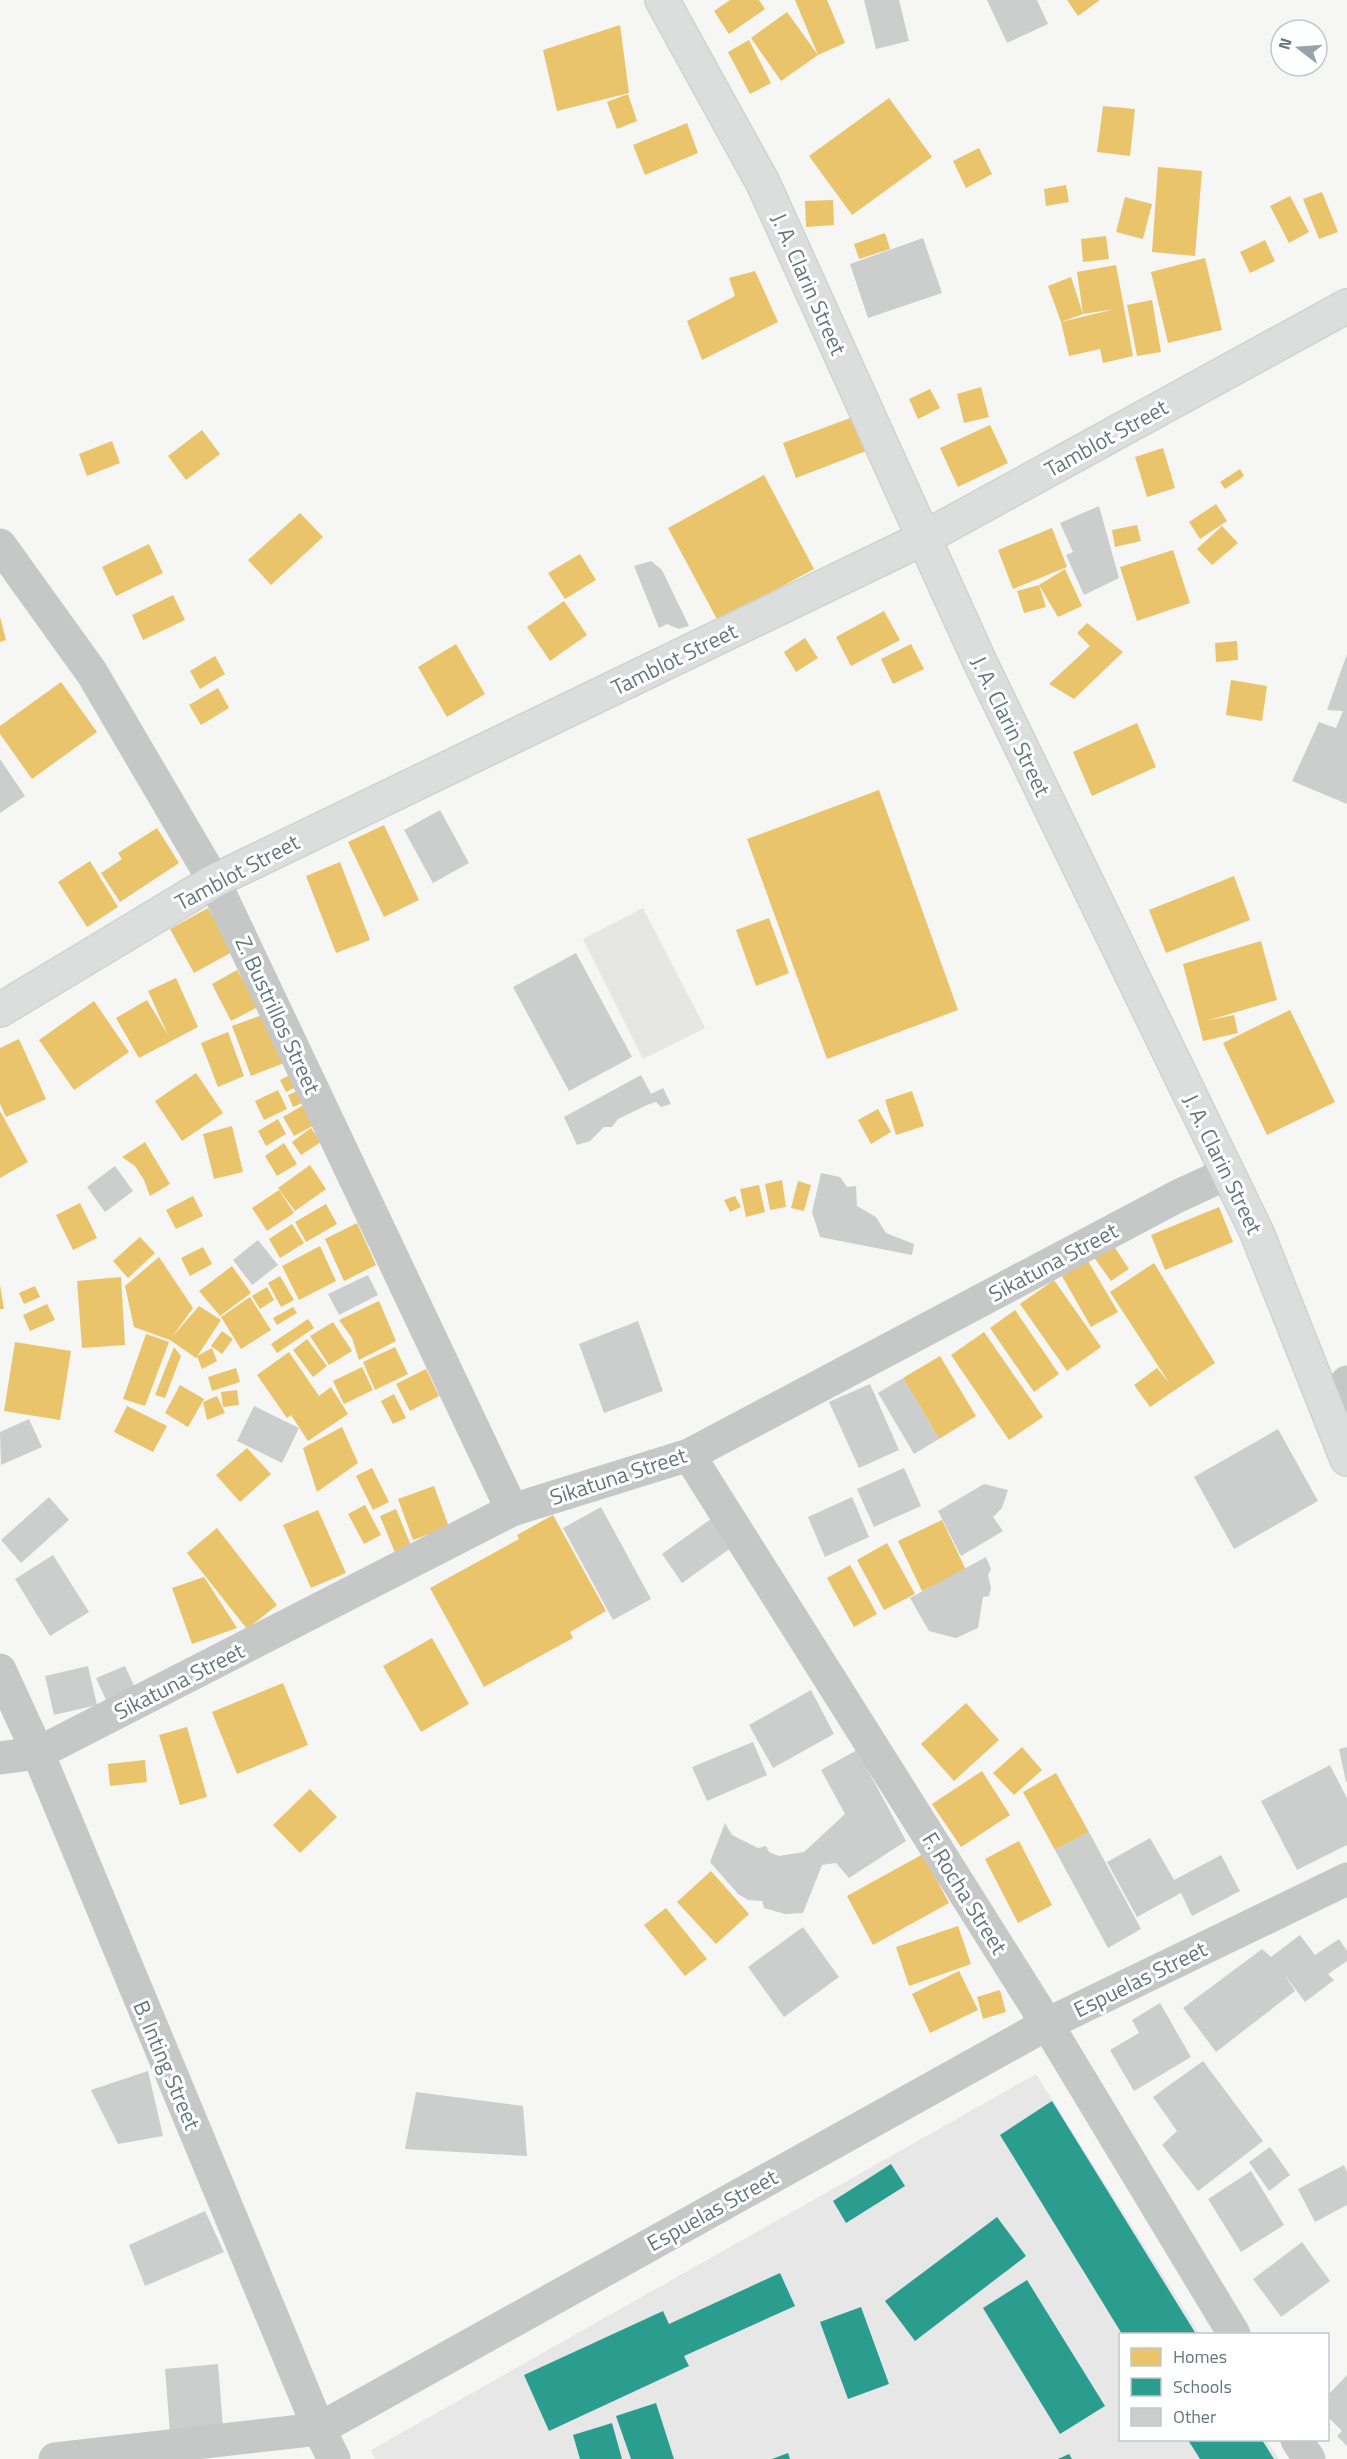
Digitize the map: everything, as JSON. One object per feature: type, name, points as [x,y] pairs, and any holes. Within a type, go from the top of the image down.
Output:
[{"type":"main road","name":"J. A. Clarin Street","points":[[662,0],[763,183],[980,662],[1257,1233],[1347,1459]]},
{"type":"main road","name":"Tamblot Street","points":[[0,1010],[214,881],[924,538],[1347,306]]},
{"type":"street","name":"Z. Bustrillos Street","points":[[0,545],[92,673],[214,881],[512,1510]]},
{"type":"street","name":"Sikatuna Street","points":[[0,1758],[38,1753],[512,1510],[689,1455],[1178,1196],[1228,1173]]},
{"type":"street","points":[[1327,1409],[1347,1382]]},
{"type":"street","name":"F. Rocha Street","points":[[689,1455],[1047,2024],[1233,2333]]},
{"type":"street","name":"B. Inting Street","points":[[0,1671],[38,1753],[318,2429],[334,2459]]},
{"type":"street","name":"Espuelas Street","points":[[55,2459],[318,2429],[1047,2024],[1347,1879]]},
{"type":"street","points":[[1298,2441],[1309,2459]]},
{"type":"shaded area","points":[[643,908],[705,1028],[643,1059],[583,939]]},
{"type":"shaded area","points":[[1036,2074],[1199,2333],[1119,2333],[1119,2441],[1267,2441],[1279,2459],[375,2459],[371,2450]]},
{"type":"building: Homes","points":[[730,0],[759,0],[765,9],[729,34],[714,11]]},
{"type":"building: Homes","points":[[795,0],[827,0],[845,43],[818,55]]},
{"type":"building: Homes","points":[[1067,0],[1100,0],[1078,16]]},
{"type":"building: Homes","points":[[787,12],[818,55],[781,81],[751,38]]},
{"type":"building: Homes","points":[[620,25],[629,93],[557,111],[543,50]]},
{"type":"building: Homes","points":[[749,40],[771,83],[750,94],[728,52]]},
{"type":"building: Homes","points":[[628,94],[637,121],[617,129],[607,102]]},
{"type":"building: Homes","points":[[889,98],[932,157],[852,215],[809,156]]},
{"type":"building: Homes","points":[[1103,106],[1135,109],[1130,156],[1097,152]]},
{"type":"building: Homes","points":[[687,123],[698,153],[645,175],[633,145]]},
{"type":"building: Homes","points":[[979,148],[992,174],[966,188],[953,161]]},
{"type":"building: Homes","points":[[1158,167],[1202,171],[1195,256],[1152,252]]},
{"type":"building: Homes","points":[[1066,185],[1069,202],[1046,206],[1044,189]]},
{"type":"building: Homes","points":[[1322,192],[1338,232],[1319,239],[1303,199]]},
{"type":"building: Homes","points":[[1290,196],[1309,232],[1289,243],[1270,206]]},
{"type":"building: Homes","points":[[1125,197],[1152,204],[1143,239],[1116,232]]},
{"type":"building: Homes","points":[[833,200],[834,225],[806,227],[805,201]]},
{"type":"building: Homes","points":[[885,233],[890,249],[859,259],[854,244]]},
{"type":"building: Homes","points":[[1106,236],[1109,259],[1083,262],[1081,239]]},
{"type":"building: Homes","points":[[1265,240],[1275,261],[1250,273],[1240,252]]},
{"type":"building: Homes","points":[[1205,258],[1222,330],[1168,343],[1151,272]]},
{"type":"building: Homes","points":[[1116,265],[1133,356],[1103,363],[1100,349],[1069,356],[1061,322],[1115,309],[1083,314],[1077,272]]},
{"type":"building: Homes","points":[[755,271],[778,322],[702,360],[687,321],[735,296],[729,278]]},
{"type":"building: Homes","points":[[1071,277],[1083,314],[1061,322],[1048,286]]},
{"type":"building: Homes","points":[[1152,300],[1161,352],[1137,356],[1127,305]]},
{"type":"building: Homes","points":[[981,387],[989,417],[964,423],[957,394]]},
{"type":"building: Homes","points":[[930,389],[940,408],[918,419],[909,399]]},
{"type":"building: Homes","points":[[853,417],[866,451],[796,478],[783,443]]},
{"type":"building: Homes","points":[[990,425],[1008,463],[958,487],[940,448]]},
{"type":"building: Homes","points":[[202,430],[220,454],[186,480],[168,456]]},
{"type":"building: Homes","points":[[112,441],[120,463],[87,476],[79,454]]},
{"type":"building: Homes","points":[[1163,448],[1175,488],[1147,497],[1135,457]]},
{"type":"building: Homes","points":[[1240,469],[1244,476],[1225,489],[1220,482]]},
{"type":"building: Homes","points":[[764,475],[814,569],[718,621],[668,528]]},
{"type":"building: Homes","points":[[1216,504],[1227,521],[1200,539],[1189,522]]},
{"type":"building: Homes","points":[[300,513],[323,537],[271,585],[248,560]]},
{"type":"building: Homes","points":[[1137,525],[1141,541],[1115,547],[1112,530]]},
{"type":"building: Homes","points":[[1222,526],[1238,543],[1212,565],[1197,549]]},
{"type":"building: Homes","points":[[1052,528],[1067,567],[1013,589],[998,550]]},
{"type":"building: Homes","points":[[149,544],[163,573],[116,596],[102,567]]},
{"type":"building: Homes","points":[[1173,550],[1190,603],[1137,621],[1120,567]]},
{"type":"building: Homes","points":[[580,554],[596,580],[565,599],[548,573]]},
{"type":"building: Homes","points":[[1065,569],[1082,606],[1058,617],[1039,585]]},
{"type":"building: Homes","points":[[1039,585],[1046,607],[1024,613],[1017,591]]},
{"type":"building: Homes","points":[[173,595],[185,620],[143,640],[132,615]]},
{"type":"building: Homes","points":[[564,601],[587,635],[550,661],[527,627]]},
{"type":"building: Homes","points":[[884,611],[900,640],[851,666],[836,637]]},
{"type":"building: Homes","points":[[0,617],[6,640],[0,642]]},
{"type":"building: Homes","points":[[1087,623],[1123,652],[1074,699],[1049,684],[1090,646],[1077,633]]},
{"type":"building: Homes","points":[[805,638],[818,658],[796,672],[784,652]]},
{"type":"building: Homes","points":[[1237,641],[1238,660],[1216,662],[1215,643]]},
{"type":"building: Homes","points":[[456,644],[485,694],[447,717],[418,667]]},
{"type":"building: Homes","points":[[911,644],[924,669],[893,684],[881,659]]},
{"type":"building: Homes","points":[[215,656],[225,674],[200,689],[190,671]]},
{"type":"building: Homes","points":[[1231,680],[1267,686],[1262,721],[1226,715]]},
{"type":"building: Homes","points":[[61,682],[97,732],[32,779],[0,734],[0,726]]},
{"type":"building: Homes","points":[[218,688],[229,708],[201,725],[189,705]]},
{"type":"building: Homes","points":[[1137,723],[1156,767],[1092,796],[1073,752]]},
{"type":"building: Homes","points":[[879,790],[958,1010],[827,1059],[747,839]]},
{"type":"building: Homes","points":[[384,825],[419,900],[384,917],[348,842]]},
{"type":"building: Homes","points":[[157,828],[179,863],[120,902],[101,873],[122,859],[118,853]]},
{"type":"building: Homes","points":[[90,861],[118,907],[87,927],[58,882]]},
{"type":"building: Homes","points":[[340,862],[370,940],[336,953],[306,876]]},
{"type":"building: Homes","points":[[1234,876],[1250,920],[1166,953],[1149,910]]},
{"type":"building: Homes","points":[[208,908],[232,952],[194,973],[170,929]]},
{"type":"building: Homes","points":[[769,918],[789,973],[756,986],[736,930]]},
{"type":"building: Homes","points":[[1261,941],[1277,1000],[1206,1021],[1234,1015],[1238,1033],[1203,1041],[1183,964]]},
{"type":"building: Homes","points":[[237,970],[258,1007],[231,1021],[212,984]]},
{"type":"building: Homes","points":[[176,978],[198,1027],[139,1058],[116,1018],[147,1000],[168,1035],[148,991]]},
{"type":"building: Homes","points":[[94,1001],[129,1052],[74,1090],[39,1040]]},
{"type":"building: Homes","points":[[1290,1010],[1335,1102],[1267,1135],[1223,1043]]},
{"type":"building: Homes","points":[[265,1014],[284,1063],[251,1076],[232,1026]]},
{"type":"building: Homes","points":[[228,1032],[244,1076],[218,1087],[201,1043]]},
{"type":"building: Homes","points":[[19,1039],[46,1099],[6,1117],[0,1104],[0,1048]]},
{"type":"building: Homes","points":[[196,1073],[223,1113],[182,1141],[155,1101]]},
{"type":"building: Homes","points":[[292,1074],[298,1086],[286,1092],[280,1080]]},
{"type":"building: Homes","points":[[302,1089],[307,1101],[293,1107],[288,1095]]},
{"type":"building: Homes","points":[[278,1090],[287,1109],[264,1120],[255,1101]]},
{"type":"building: Homes","points":[[912,1091],[924,1126],[896,1135],[885,1100]]},
{"type":"building: Homes","points":[[307,1103],[318,1123],[294,1136],[283,1117]]},
{"type":"building: Homes","points":[[878,1109],[891,1132],[871,1144],[858,1120]]},
{"type":"building: Homes","points":[[0,1111],[28,1162],[0,1178]]},
{"type":"building: Homes","points":[[278,1119],[286,1134],[266,1146],[258,1131]]},
{"type":"building: Homes","points":[[232,1126],[243,1172],[214,1179],[203,1134]]},
{"type":"building: Homes","points":[[311,1128],[321,1142],[301,1155],[292,1142]]},
{"type":"building: Homes","points":[[145,1142],[170,1184],[150,1196],[135,1166],[122,1157]]},
{"type":"building: Homes","points":[[284,1143],[297,1164],[277,1176],[265,1156]]},
{"type":"building: Homes","points":[[310,1165],[326,1189],[295,1211],[278,1188]]},
{"type":"building: Homes","points":[[782,1180],[786,1207],[770,1210],[765,1184]]},
{"type":"building: Homes","points":[[798,1181],[811,1185],[804,1211],[791,1208]]},
{"type":"building: Homes","points":[[759,1185],[765,1212],[746,1217],[740,1189]]},
{"type":"building: Homes","points":[[279,1190],[294,1213],[267,1231],[252,1208]]},
{"type":"building: Homes","points":[[193,1196],[203,1216],[176,1229],[166,1210]]},
{"type":"building: Homes","points":[[735,1196],[741,1207],[730,1212],[724,1200]]},
{"type":"building: Homes","points":[[80,1203],[97,1238],[73,1250],[56,1215]]},
{"type":"building: Homes","points":[[326,1204],[337,1224],[306,1242],[295,1222]]},
{"type":"building: Homes","points":[[1219,1207],[1233,1242],[1165,1270],[1151,1235]]},
{"type":"building: Homes","points":[[357,1223],[376,1265],[344,1281],[325,1239]]},
{"type":"building: Homes","points":[[292,1224],[304,1243],[280,1258],[269,1239]]},
{"type":"building: Homes","points":[[140,1237],[155,1253],[128,1278],[113,1261]]},
{"type":"building: Homes","points":[[1109,1239],[1129,1269],[1111,1281],[1090,1252]]},
{"type":"building: Homes","points":[[320,1246],[336,1281],[299,1300],[282,1266]]},
{"type":"building: Homes","points":[[203,1247],[212,1264],[190,1276],[181,1258]]},
{"type":"building: Homes","points":[[159,1257],[193,1308],[172,1337],[199,1306],[221,1320],[196,1358],[170,1340],[134,1327],[125,1286]]},
{"type":"building: Homes","points":[[1088,1261],[1118,1312],[1091,1327],[1062,1276]]},
{"type":"building: Homes","points":[[1154,1263],[1215,1363],[1150,1407],[1134,1385],[1157,1368],[1170,1384],[1110,1292]]},
{"type":"building: Homes","points":[[232,1266],[251,1293],[220,1316],[199,1291]]},
{"type":"building: Homes","points":[[280,1276],[294,1300],[281,1307],[268,1283]]},
{"type":"building: Homes","points":[[121,1277],[125,1345],[82,1348],[77,1281]]},
{"type":"building: Homes","points":[[1054,1280],[1101,1347],[1067,1371],[1020,1304]]},
{"type":"building: Homes","points":[[0,1285],[4,1309],[0,1309]]},
{"type":"building: Homes","points":[[35,1286],[40,1297],[24,1304],[19,1293]]},
{"type":"building: Homes","points":[[267,1287],[274,1300],[260,1309],[252,1296]]},
{"type":"building: Homes","points":[[250,1297],[271,1330],[241,1349],[221,1317]]},
{"type":"building: Homes","points":[[379,1301],[396,1341],[359,1360],[352,1338],[339,1320]]},
{"type":"building: Homes","points":[[47,1304],[55,1320],[30,1331],[23,1315]]},
{"type":"building: Homes","points":[[293,1307],[297,1313],[277,1325],[273,1318]]},
{"type":"building: Homes","points":[[1015,1310],[1059,1374],[1034,1392],[990,1328]]},
{"type":"building: Homes","points":[[308,1319],[314,1328],[277,1353],[271,1344]]},
{"type":"building: Homes","points":[[333,1322],[352,1351],[329,1365],[310,1336]]},
{"type":"building: Homes","points":[[222,1331],[233,1339],[222,1354],[211,1346]]},
{"type":"building: Homes","points":[[984,1332],[1043,1417],[1009,1440],[951,1355]]},
{"type":"building: Homes","points":[[146,1334],[169,1342],[145,1406],[123,1399]]},
{"type":"building: Homes","points":[[307,1339],[327,1366],[313,1377],[293,1350]]},
{"type":"building: Homes","points":[[15,1342],[71,1351],[60,1420],[4,1411]]},
{"type":"building: Homes","points":[[174,1347],[181,1356],[165,1398],[155,1395]]},
{"type":"building: Homes","points":[[395,1347],[408,1374],[375,1390],[363,1362]]},
{"type":"building: Homes","points":[[212,1348],[217,1361],[202,1369],[197,1356]]},
{"type":"building: Homes","points":[[289,1352],[319,1396],[331,1387],[348,1414],[308,1441],[291,1415],[287,1418],[257,1375]]},
{"type":"building: Homes","points":[[940,1356],[976,1416],[939,1439],[903,1378]]},
{"type":"building: Homes","points":[[362,1367],[373,1390],[344,1404],[333,1381]]},
{"type":"building: Homes","points":[[236,1368],[240,1382],[212,1391],[208,1377]]},
{"type":"building: Homes","points":[[426,1369],[439,1396],[410,1411],[396,1384]]},
{"type":"building: Homes","points":[[180,1385],[204,1399],[188,1427],[165,1413]]},
{"type":"building: Homes","points":[[237,1390],[239,1405],[223,1407],[221,1392]]},
{"type":"building: Homes","points":[[394,1394],[406,1418],[393,1424],[381,1401]]},
{"type":"building: Homes","points":[[217,1396],[225,1413],[207,1420],[203,1402]]},
{"type":"building: Homes","points":[[127,1406],[167,1426],[153,1452],[114,1432]]},
{"type":"building: Homes","points":[[342,1427],[358,1463],[317,1492],[303,1448]]},
{"type":"building: Homes","points":[[247,1448],[271,1474],[240,1502],[216,1475]]},
{"type":"building: Homes","points":[[372,1468],[389,1502],[373,1510],[356,1476]]},
{"type":"building: Homes","points":[[434,1486],[449,1527],[413,1540],[398,1499]]},
{"type":"building: Homes","points":[[365,1505],[381,1535],[364,1544],[348,1514]]},
{"type":"building: Homes","points":[[396,1509],[412,1548],[396,1555],[380,1516]]},
{"type":"building: Homes","points":[[318,1510],[346,1573],[311,1588],[283,1525]]},
{"type":"building: Homes","points":[[553,1515],[606,1611],[570,1632],[573,1638],[484,1687],[430,1588],[519,1539],[517,1535]]},
{"type":"building: Homes","points":[[942,1520],[966,1570],[922,1591],[898,1541]]},
{"type":"building: Homes","points":[[217,1528],[277,1605],[247,1629],[187,1553]]},
{"type":"building: Homes","points":[[887,1543],[915,1594],[884,1610],[857,1560]]},
{"type":"building: Homes","points":[[850,1565],[877,1614],[854,1627],[827,1578]]},
{"type":"building: Homes","points":[[204,1577],[237,1628],[192,1644],[172,1588]]},
{"type":"building: Homes","points":[[432,1638],[469,1704],[421,1732],[383,1666]]},
{"type":"building: Homes","points":[[283,1683],[308,1745],[237,1774],[212,1712]]},
{"type":"building: Homes","points":[[966,1703],[999,1740],[954,1781],[921,1744]]},
{"type":"building: Homes","points":[[187,1727],[207,1797],[180,1805],[159,1735]]},
{"type":"building: Homes","points":[[1022,1747],[1042,1770],[1014,1795],[993,1773]]},
{"type":"building: Homes","points":[[145,1760],[147,1782],[110,1786],[108,1764]]},
{"type":"building: Homes","points":[[982,1771],[1010,1815],[961,1847],[932,1804]]},
{"type":"building: Homes","points":[[1056,1773],[1089,1832],[1055,1850],[1023,1792]]},
{"type":"building: Homes","points":[[310,1789],[337,1817],[300,1853],[273,1825]]},
{"type":"building: Homes","points":[[1019,1841],[1052,1905],[1018,1923],[985,1859]]},
{"type":"building: Homes","points":[[923,1854],[949,1903],[873,1945],[847,1896]]},
{"type":"building: Homes","points":[[711,1871],[749,1914],[716,1944],[677,1902]]},
{"type":"building: Homes","points":[[666,1908],[707,1959],[685,1976],[644,1925]]},
{"type":"building: Homes","points":[[958,1926],[971,1964],[909,1986],[896,1947]]},
{"type":"building: Homes","points":[[959,1971],[978,2010],[930,2033],[912,1994]]},
{"type":"building: Homes","points":[[1000,1990],[1006,2012],[983,2019],[977,1997]]},
{"type":"building: Schools","points":[[1052,2101],[1195,2333],[1121,2333],[1000,2135]]},
{"type":"building: Schools","points":[[891,2164],[905,2186],[846,2223],[833,2201]]},
{"type":"building: Schools","points":[[997,2217],[1026,2256],[915,2341],[885,2301]]},
{"type":"building: Schools","points":[[780,2273],[795,2306],[684,2356],[689,2366],[549,2431],[524,2375],[663,2311],[669,2324]]},
{"type":"building: Schools","points":[[1027,2280],[1105,2406],[1060,2434],[983,2308]]},
{"type":"building: Schools","points":[[861,2307],[889,2384],[848,2399],[820,2322]]},
{"type":"building: Schools","points":[[656,2403],[674,2459],[631,2459],[616,2416]]},
{"type":"building: Schools","points":[[612,2423],[622,2459],[580,2459],[573,2435]]},
{"type":"building: Schools","points":[[1189,2441],[1263,2441],[1274,2459],[1200,2459]]},
{"type":"building: Schools","points":[[788,2453],[790,2459],[772,2459]]},
{"type":"building: Schools","points":[[1069,2454],[1072,2459],[1058,2459]]},
{"type":"building: Other","points":[[864,0],[899,0],[909,41],[876,49]]},
{"type":"building: Other","points":[[987,0],[1037,0],[1048,24],[1007,43]]},
{"type":"building: Other","points":[[923,238],[942,293],[868,318],[850,264]]},
{"type":"building: Other","points":[[1099,506],[1119,578],[1084,595],[1066,555],[1073,552],[1060,523]]},
{"type":"building: Other","points":[[651,561],[662,570],[689,626],[679,629],[667,624],[659,628],[634,566]]},
{"type":"building: Other","points":[[1347,654],[1347,804],[1292,781],[1319,722],[1336,728],[1343,711],[1327,710]]},
{"type":"building: Other","points":[[0,759],[25,796],[0,813]]},
{"type":"building: Other","points":[[440,810],[469,863],[433,883],[404,830]]},
{"type":"building: Other","points":[[576,953],[632,1057],[569,1091],[513,987]]},
{"type":"building: Other","points":[[641,1075],[651,1094],[663,1088],[671,1104],[661,1107],[656,1102],[647,1105],[618,1119],[612,1127],[604,1127],[590,1141],[577,1145],[564,1117]]},
{"type":"building: Other","points":[[115,1166],[133,1191],[105,1212],[87,1187]]},
{"type":"building: Other","points":[[821,1173],[840,1177],[847,1187],[856,1186],[857,1206],[876,1217],[886,1233],[914,1244],[912,1255],[820,1237],[812,1212]]},
{"type":"building: Other","points":[[258,1240],[278,1265],[252,1285],[233,1260]]},
{"type":"building: Other","points":[[368,1275],[378,1295],[339,1315],[328,1294]]},
{"type":"building: Other","points":[[638,1321],[663,1391],[604,1413],[579,1344]]},
{"type":"building: Other","points":[[903,1378],[939,1439],[914,1454],[878,1393]]},
{"type":"building: Other","points":[[870,1384],[899,1450],[859,1468],[829,1402]]},
{"type":"building: Other","points":[[254,1406],[299,1428],[282,1463],[237,1441]]},
{"type":"building: Other","points":[[29,1419],[42,1447],[1,1465],[0,1432]]},
{"type":"building: Other","points":[[1278,1429],[1318,1501],[1234,1549],[1194,1477]]},
{"type":"building: Other","points":[[904,1468],[921,1506],[874,1527],[857,1489]]},
{"type":"building: Other","points":[[984,1484],[1008,1490],[1002,1508],[993,1517],[1003,1531],[961,1556],[938,1511]]},
{"type":"building: Other","points":[[49,1497],[69,1520],[21,1563],[1,1540]]},
{"type":"building: Other","points":[[852,1497],[869,1537],[825,1557],[808,1517]]},
{"type":"building: Other","points":[[601,1507],[651,1599],[613,1620],[563,1528]]},
{"type":"building: Other","points":[[715,1516],[735,1545],[682,1583],[662,1554]]},
{"type":"building: Other","points":[[53,1555],[89,1612],[50,1636],[15,1579]]},
{"type":"building: Other","points":[[986,1557],[991,1569],[988,1575],[991,1588],[989,1596],[983,1597],[978,1628],[956,1638],[929,1631],[910,1598]]},
{"type":"building: Other","points":[[88,1666],[97,1705],[54,1715],[45,1676]]},
{"type":"building: Other","points":[[125,1666],[135,1688],[106,1700],[96,1678]]},
{"type":"building: Other","points":[[811,1690],[834,1734],[773,1768],[749,1725]]},
{"type":"building: Other","points":[[753,1742],[767,1775],[707,1801],[692,1767]]},
{"type":"building: Other","points":[[1347,1747],[1347,1782],[1346,1782],[1339,1749]]},
{"type":"building: Other","points":[[857,1750],[906,1841],[849,1878],[836,1863],[822,1865],[803,1913],[785,1914],[764,1908],[762,1901],[748,1900],[738,1894],[710,1862],[725,1823],[732,1835],[758,1848],[766,1846],[769,1852],[779,1856],[804,1852],[845,1814],[821,1770]]},
{"type":"building: Other","points":[[1330,1765],[1347,1798],[1347,1845],[1297,1870],[1261,1801]]},
{"type":"building: Other","points":[[1089,1832],[1141,1929],[1108,1948],[1055,1850]]},
{"type":"building: Other","points":[[1150,1838],[1174,1880],[1221,1855],[1240,1891],[1192,1916],[1181,1893],[1137,1917],[1107,1862]]},
{"type":"building: Other","points":[[803,1927],[839,1977],[784,2017],[748,1967]]},
{"type":"building: Other","points":[[1300,1935],[1315,1955],[1339,1939],[1347,1951],[1347,1961],[1328,1974],[1334,1980],[1305,2002],[1284,1974],[1295,1991],[1216,2052],[1183,2008],[1262,1949],[1271,1957]]},
{"type":"building: Other","points":[[1160,2003],[1191,2057],[1134,2091],[1110,2050],[1139,2033],[1132,2020]]},
{"type":"building: Other","points":[[1203,2061],[1263,2141],[1198,2191],[1162,2145],[1177,2131],[1153,2097]]},
{"type":"building: Other","points":[[148,2071],[163,2136],[118,2144],[91,2090]]},
{"type":"building: Other","points":[[416,2092],[523,2106],[527,2156],[405,2149]]},
{"type":"building: Other","points":[[1270,2147],[1290,2175],[1269,2191],[1249,2162]]},
{"type":"building: Other","points":[[1344,2165],[1347,2172],[1347,2205],[1315,2222],[1298,2189]]},
{"type":"building: Other","points":[[1251,2171],[1284,2225],[1241,2252],[1208,2199]]},
{"type":"building: Other","points":[[205,2211],[224,2252],[145,2286],[129,2245]]},
{"type":"building: Other","points":[[1302,2242],[1330,2281],[1281,2317],[1253,2279]]},
{"type":"building: Other","points":[[218,2364],[223,2428],[170,2433],[165,2369]]},
{"type":"building: Other","points":[[1347,2375],[1347,2446],[1337,2436],[1342,2431],[1329,2418],[1329,2394]]}]
